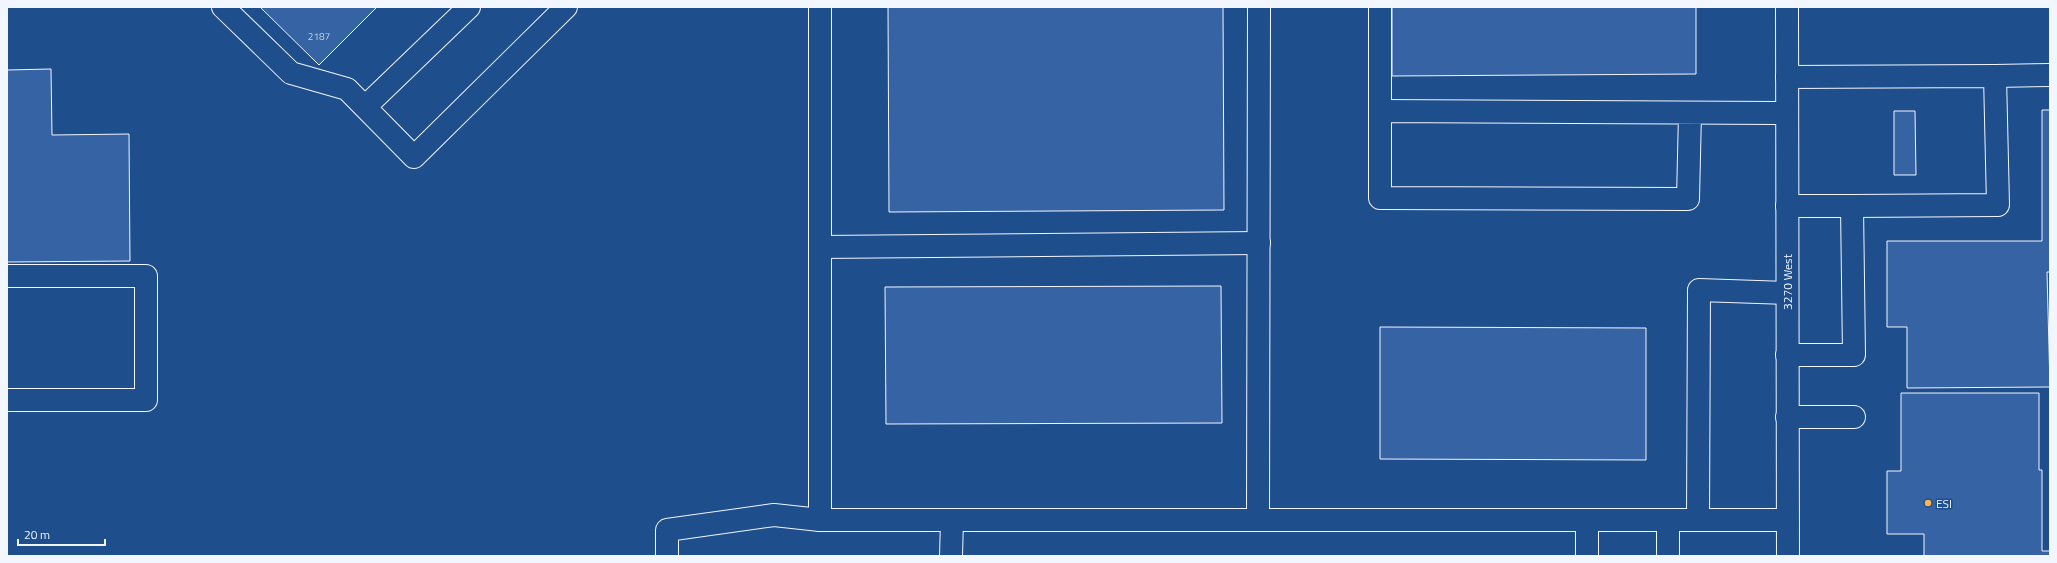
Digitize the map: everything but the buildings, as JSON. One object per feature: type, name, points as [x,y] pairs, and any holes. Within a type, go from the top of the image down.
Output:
[{"type":"street","points":[[223,7],[291,73],[347,89],[414,158],[566,7]]},
{"type":"street","points":[[365,107],[469,7]]},
{"type":"street","points":[[820,7],[820,520]]},
{"type":"street","points":[[1258,520],[1259,7]]},
{"type":"street","points":[[1380,7],[1380,198],[1688,200],[1690,112]]},
{"type":"street","name":"3270 West","points":[[1787,7],[1788,556]]},
{"type":"street","points":[[1787,206],[1998,205],[1995,76]]},
{"type":"street","points":[[1787,77],[2050,76]]},
{"type":"street","points":[[1380,111],[1690,112],[1787,114]]},
{"type":"street","points":[[1787,355],[1854,355],[1852,206]]},
{"type":"street","points":[[820,247],[1259,244]]},
{"type":"street","points":[[7,276],[146,276],[146,400],[7,400]]},
{"type":"street","points":[[1698,520],[1699,290],[1787,293]]},
{"type":"street","points":[[1788,418],[1854,418]]},
{"type":"street","points":[[667,556],[667,530],[774,515],[820,520],[1788,520]]},
{"type":"street","points":[[951,556],[952,520]]},
{"type":"street","points":[[1587,520],[1587,556]]},
{"type":"street","points":[[1668,520],[1668,556]]},
{"type":"place","name":"ESI","points":[[1928,503]]}]
